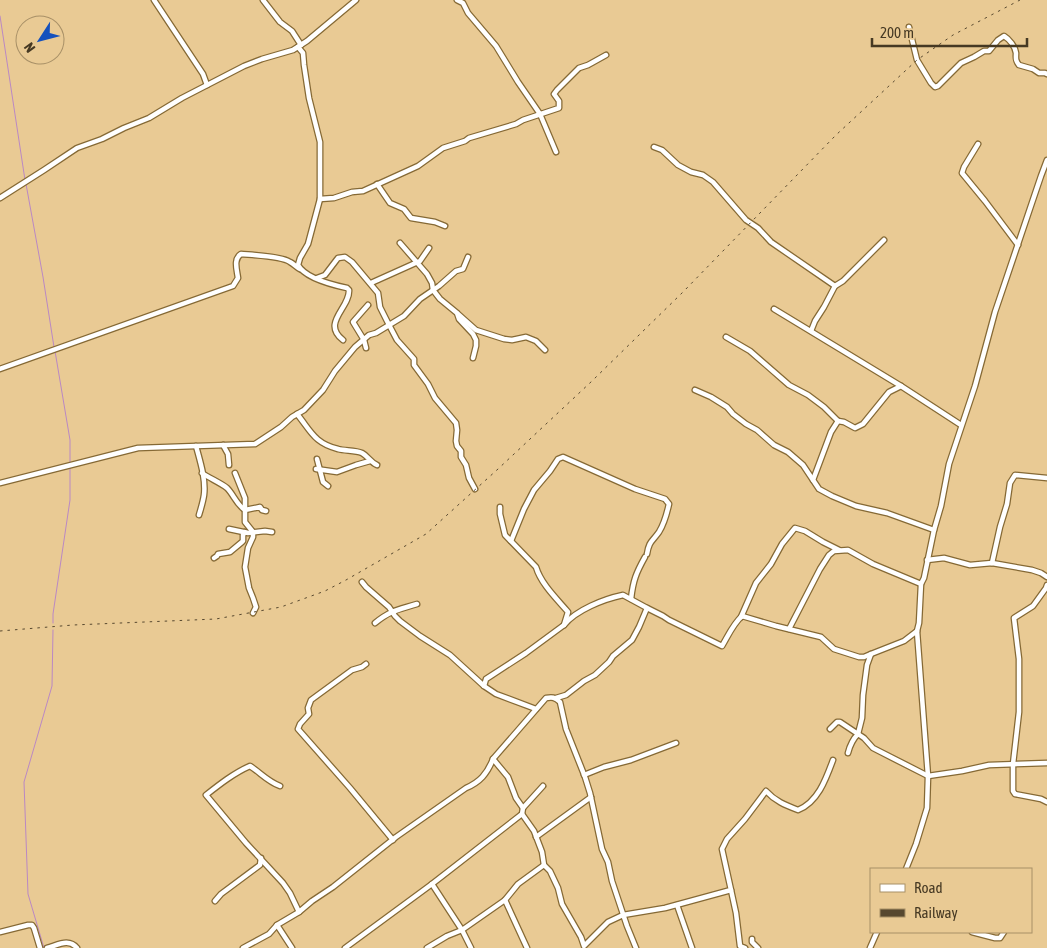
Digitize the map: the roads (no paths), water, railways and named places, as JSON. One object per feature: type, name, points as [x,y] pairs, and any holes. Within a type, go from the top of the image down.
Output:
[{"type":"street","points":[[154,0],[203,74],[207,85]]},
{"type":"street","points":[[263,0],[280,22],[289,27],[303,53],[309,98],[320,142],[320,199],[308,244],[300,258],[298,265],[300,269]]},
{"type":"street","points":[[0,198],[77,148],[149,118],[182,98],[249,63],[293,50],[356,0]]},
{"type":"street","points":[[457,0],[463,3],[468,13],[496,46],[540,114],[556,152]]},
{"type":"street","points":[[909,27],[917,60],[930,83],[935,87],[961,63],[984,51],[989,51],[1004,36],[1007,37],[1015,49],[1016,60],[1019,65],[1047,74]]},
{"type":"street","points":[[320,199],[334,198],[363,190],[418,166],[443,148],[559,108],[559,101],[554,94],[557,90],[579,68],[606,55]]},
{"type":"street","points":[[978,144],[962,173],[1018,245]]},
{"type":"street","points":[[654,147],[662,150],[678,165],[691,172],[704,175],[713,182],[746,220],[758,228],[771,242],[835,286]]},
{"type":"street","points":[[906,868],[927,808],[928,776],[916,631],[919,623],[921,584],[941,506],[949,464],[975,386],[996,312],[1046,164]]},
{"type":"street","points":[[377,184],[390,203],[404,209],[411,218],[435,222],[445,226]]},
{"type":"street","points":[[811,331],[835,286],[843,281],[884,240]]},
{"type":"street","points":[[400,243],[432,283],[433,290],[440,299],[476,330],[504,339],[512,340],[526,337],[536,341],[545,350]]},
{"type":"street","points":[[370,282],[420,262],[429,248]]},
{"type":"street","points":[[0,369],[233,286],[238,278],[235,261],[237,256],[241,254],[290,261],[295,267],[323,281],[347,288],[349,295],[335,321],[338,337],[343,340]]},
{"type":"street","points":[[317,278],[324,275],[338,258],[345,257],[370,282],[378,293],[380,307],[389,325],[401,344],[414,358],[414,365],[428,384],[435,398],[456,423],[457,446],[475,489]]},
{"type":"street","points":[[0,484],[138,448],[255,444],[304,410],[323,390],[340,364],[355,347],[369,335],[376,333],[404,316],[420,299],[456,272],[463,269],[468,257]]},
{"type":"street","points":[[366,348],[364,340],[353,322],[368,305]]},
{"type":"street","points":[[774,309],[901,386],[961,425]]},
{"type":"street","points":[[457,313],[459,319],[476,340],[473,358]]},
{"type":"street","points":[[726,337],[750,351],[789,385],[808,395],[838,421],[855,428],[863,424],[889,392],[901,386]]},
{"type":"street","points":[[695,390],[728,407],[733,414],[757,430],[774,445],[788,452],[803,465],[819,489],[856,506],[887,513],[934,530]]},
{"type":"street","points":[[298,414],[316,438],[327,445],[360,452],[377,465]]},
{"type":"street","points":[[813,480],[831,432],[838,421]]},
{"type":"street","points":[[223,445],[228,454],[229,465]]},
{"type":"street","points":[[196,446],[205,487],[199,515]]},
{"type":"street","points":[[511,541],[534,490],[558,459],[563,457],[635,489],[665,499],[669,504],[667,512],[660,531],[649,545],[636,574],[632,586],[631,599]]},
{"type":"street","points":[[317,459],[318,470],[323,482],[328,486]]},
{"type":"street","points":[[318,470],[337,472],[370,461]]},
{"type":"street","points":[[202,473],[228,489],[240,507],[246,510],[260,507],[266,511]]},
{"type":"street","points":[[235,473],[243,491],[246,510],[245,522],[253,532],[245,567],[249,588],[256,607],[252,613]]},
{"type":"street","points":[[992,562],[1013,477],[1015,475],[1047,478]]},
{"type":"street","points":[[500,507],[505,535],[536,567],[543,582],[568,612],[564,625]]},
{"type":"street","points":[[484,686],[486,679],[564,625],[570,617],[613,597],[623,595],[664,616],[668,620],[722,646],[741,616],[756,583],[795,528],[805,531],[840,550]]},
{"type":"street","points":[[229,529],[245,532],[272,532]]},
{"type":"street","points":[[214,558],[218,554],[230,552],[242,542],[245,532]]},
{"type":"street","points":[[789,629],[820,569],[834,551],[848,550],[873,564],[921,584]]},
{"type":"street","points":[[927,560],[944,558],[970,565],[992,562],[1041,573],[1047,577]]},
{"type":"street","points":[[362,582],[385,602],[400,621],[450,655],[484,686],[496,694],[536,710]]},
{"type":"street","points":[[1047,585],[1033,606],[1014,618],[1019,659],[1018,712],[1013,764],[1014,793],[1047,802]]},
{"type":"street","points":[[376,623],[393,611],[417,604]]},
{"type":"street","points":[[244,948],[269,934],[277,925],[299,912],[393,840],[466,788],[476,784],[489,769],[493,759],[546,698],[566,695],[584,681],[596,676],[613,656],[632,640],[647,608]]},
{"type":"street","points":[[741,616],[822,637],[834,649],[859,657],[864,657],[904,641],[916,631]]},
{"type":"street","points":[[848,753],[850,744],[858,734],[862,718],[867,665],[871,654]]},
{"type":"street","points":[[366,664],[352,670],[310,700],[308,714],[298,729],[393,840]]},
{"type":"street","points":[[556,698],[560,702],[566,729],[584,775],[591,797],[602,849],[608,862],[623,915],[636,948]]},
{"type":"street","points":[[830,729],[837,722],[840,722],[864,738],[873,748],[928,776],[989,765],[1047,763]]},
{"type":"street","points":[[584,775],[676,743]]},
{"type":"street","points":[[493,759],[508,777],[516,798],[523,808]]},
{"type":"street","points":[[745,948],[740,946],[736,913],[722,849],[727,839],[766,791],[777,801],[798,810],[808,804],[818,794],[830,771],[833,760]]},
{"type":"street","points":[[280,786],[270,782],[250,766],[221,783],[206,795],[290,893],[299,912]]},
{"type":"street","points":[[345,948],[522,814],[523,808],[543,786]]},
{"type":"street","points":[[536,837],[591,797]]},
{"type":"street","points":[[522,814],[534,831],[542,852],[544,865],[550,871],[558,888],[562,904],[581,937],[583,947]]},
{"type":"street","points":[[215,901],[220,894],[260,865],[261,858]]},
{"type":"street","points":[[427,948],[462,930],[504,900],[518,884],[544,865]]},
{"type":"street","points":[[432,884],[462,930],[471,948]]},
{"type":"street","points":[[583,947],[608,922],[623,915],[677,905],[731,890]]},
{"type":"street","points":[[504,900],[527,948]]},
{"type":"street","points":[[677,905],[692,948]]},
{"type":"street","points":[[0,932],[28,925],[32,926],[40,948]]},
{"type":"street","points":[[277,925],[292,948]]},
{"type":"street","points":[[870,948],[877,933]]},
{"type":"street","points":[[976,933],[1000,938],[1003,933]]},
{"type":"street","points":[[752,939],[752,942],[758,948]]},
{"type":"street","points":[[48,948],[68,942],[72,942],[77,948]]},
{"type":"waterway","points":[[0,16],[25,180]]},
{"type":"waterway","points":[[26,184],[54,347]]},
{"type":"waterway","points":[[55,351],[70,440],[70,464]]},
{"type":"waterway","points":[[53,623],[70,500],[70,468]]},
{"type":"waterway","points":[[44,948],[28,894],[24,782],[52,686],[53,630]]},
{"type":"railway","points":[[0,631],[73,625],[216,619],[281,607],[325,591],[426,534],[592,381],[683,292],[836,135],[917,60],[953,35],[1020,0]]}]
